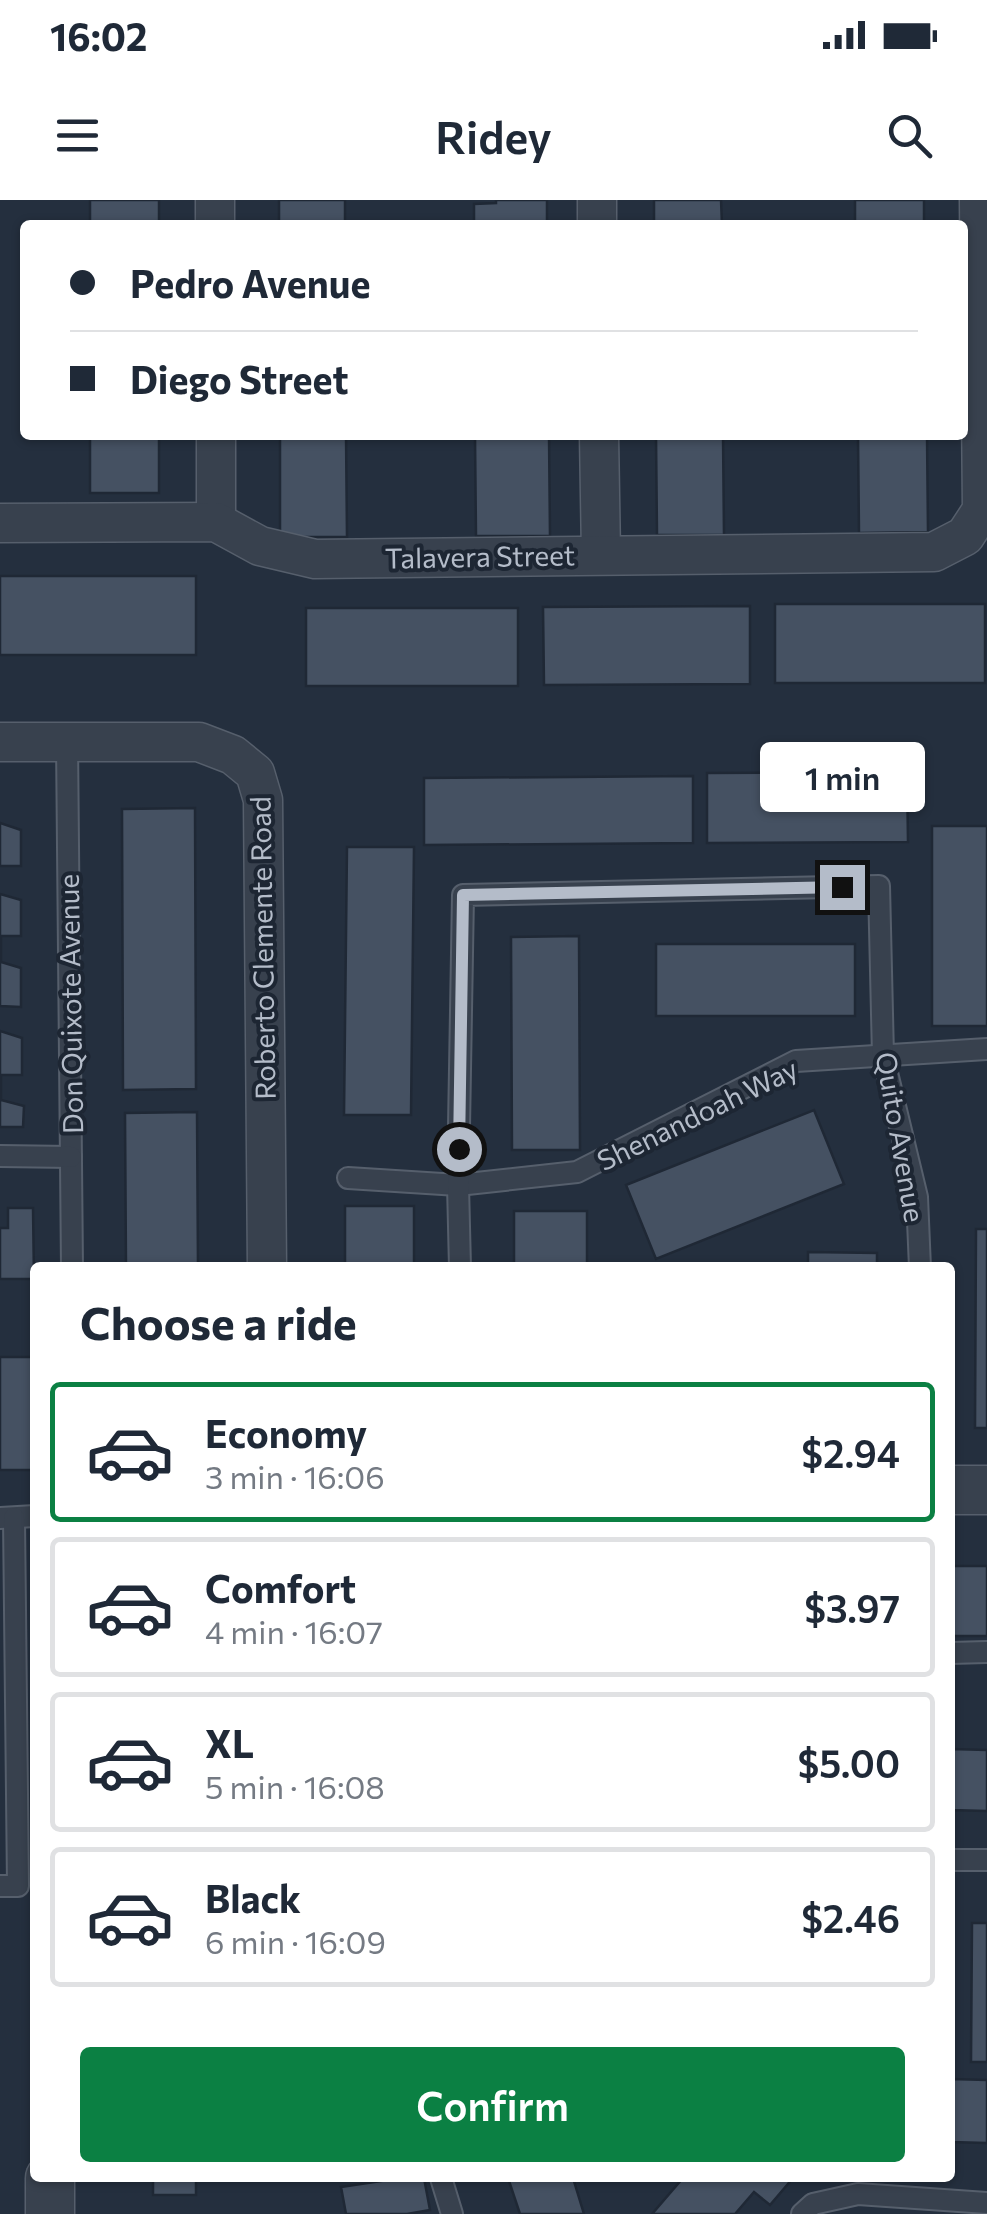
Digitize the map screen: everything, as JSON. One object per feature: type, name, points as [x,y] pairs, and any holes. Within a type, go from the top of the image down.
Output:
[{"type":"street","name":"Talavera Street","points":[[0,524],[216,522],[260,546],[315,559],[934,552],[964,536],[982,510],[979,200]]},
{"type":"street","points":[[216,440],[216,522]]},
{"type":"street","points":[[599,440],[601,555]]},
{"type":"street","name":"Roberto Clemente Road","points":[[0,742],[199,742],[233,755],[254,772],[263,800],[267,1262]]},
{"type":"street","points":[[955,1490],[987,1490]]},
{"type":"street","points":[[50,2182],[50,2214]]},
{"type":"lane","name":"Don Quixote Avenue","points":[[67,741],[72,1262]]},
{"type":"lane","name":"Quito Avenue","points":[[458,1185],[463,895],[879,886],[884,1056],[917,1196],[920,1262]]},
{"type":"lane","name":"Shenandoah Way","points":[[348,1178],[458,1185],[577,1172],[796,1061],[987,1050]]},
{"type":"lane","points":[[0,1156],[71,1157]]},
{"type":"lane","points":[[458,1185],[460,1262]]},
{"type":"lane","points":[[9,1886],[16,1518]]},
{"type":"lane","points":[[955,1653],[987,1652]]},
{"type":"lane","points":[[955,1860],[987,1860]]},
{"type":"lane","points":[[442,2182],[452,2214]]},
{"type":"lane","points":[[802,2214],[812,2204],[858,2194],[987,2204]]},
{"type":"building","points":[[90,200],[159,200],[159,220],[90,220]]},
{"type":"building","points":[[279,200],[345,200],[345,220],[279,220]]},
{"type":"building","points":[[547,200],[547,220],[474,220],[474,204]]},
{"type":"building","points":[[654,200],[721,200],[722,220],[654,220]]},
{"type":"building","points":[[855,200],[924,200],[924,220],[855,220]]},
{"type":"building","points":[[90,440],[159,440],[159,493],[90,493]]},
{"type":"building","points":[[280,440],[346,440],[347,537],[280,537]]},
{"type":"building","points":[[475,440],[549,440],[550,536],[476,536]]},
{"type":"building","points":[[656,440],[723,440],[724,535],[657,535]]},
{"type":"building","points":[[858,440],[927,440],[928,532],[859,533]]},
{"type":"building","points":[[0,576],[196,576],[196,655],[0,655]]},
{"type":"building","points":[[775,604],[985,604],[985,683],[775,683]]},
{"type":"building","points":[[750,606],[750,684],[544,685],[543,607]]},
{"type":"building","points":[[306,608],[518,608],[518,686],[306,686]]},
{"type":"building","points":[[907,772],[908,842],[707,843],[707,773]]},
{"type":"building","points":[[693,776],[693,843],[424,845],[424,778]]},
{"type":"building","points":[[195,808],[196,1089],[123,1090],[122,809]]},
{"type":"building","points":[[0,823],[21,830],[21,866],[0,866]]},
{"type":"building","points":[[932,826],[987,826],[987,1026],[932,1026]]},
{"type":"building","points":[[347,847],[414,847],[411,1115],[344,1115]]},
{"type":"building","points":[[0,894],[21,900],[21,936],[1,936],[1,962],[21,968],[21,1007],[0,1006]]},
{"type":"building","points":[[579,936],[580,1150],[512,1150],[511,937]]},
{"type":"building","points":[[656,944],[855,944],[855,1016],[656,1016]]},
{"type":"building","points":[[0,1031],[22,1038],[22,1075],[1,1075],[1,1100],[24,1106],[23,1127],[0,1127]]},
{"type":"building","points":[[814,1110],[844,1184],[656,1259],[626,1185]]},
{"type":"building","points":[[197,1112],[198,1262],[126,1262],[125,1113]]},
{"type":"building","points":[[345,1206],[414,1206],[414,1262],[345,1262]]},
{"type":"building","points":[[8,1208],[33,1208],[34,1262],[30,1262],[30,1279],[0,1279],[0,1228],[8,1228]]},
{"type":"building","points":[[514,1211],[587,1211],[587,1262],[514,1262]]},
{"type":"building","points":[[976,1229],[987,1229],[987,1428],[975,1428]]},
{"type":"building","points":[[808,1252],[877,1253],[877,1262],[808,1262]]},
{"type":"building","points":[[0,1357],[30,1357],[30,1470],[0,1470]]},
{"type":"building","points":[[955,1566],[987,1566],[987,1636],[955,1636]]},
{"type":"building","points":[[955,1749],[987,1750],[987,1811],[955,1810]]},
{"type":"building","points":[[972,1923],[987,1923],[987,2062],[971,2062]]},
{"type":"building","points":[[955,2079],[987,2080],[987,2143],[955,2142]]},
{"type":"building","points":[[153,2182],[196,2182],[196,2195],[153,2195]]},
{"type":"building","points":[[374,2182],[425,2182],[430,2210],[346,2214],[341,2187]]},
{"type":"building","points":[[509,2182],[574,2182],[584,2214],[520,2214]]},
{"type":"building","points":[[680,2182],[790,2182],[770,2205],[754,2192],[735,2214],[652,2214]]},
{"type":"route","points":[[459,1149],[463,895],[842,887]]}]
